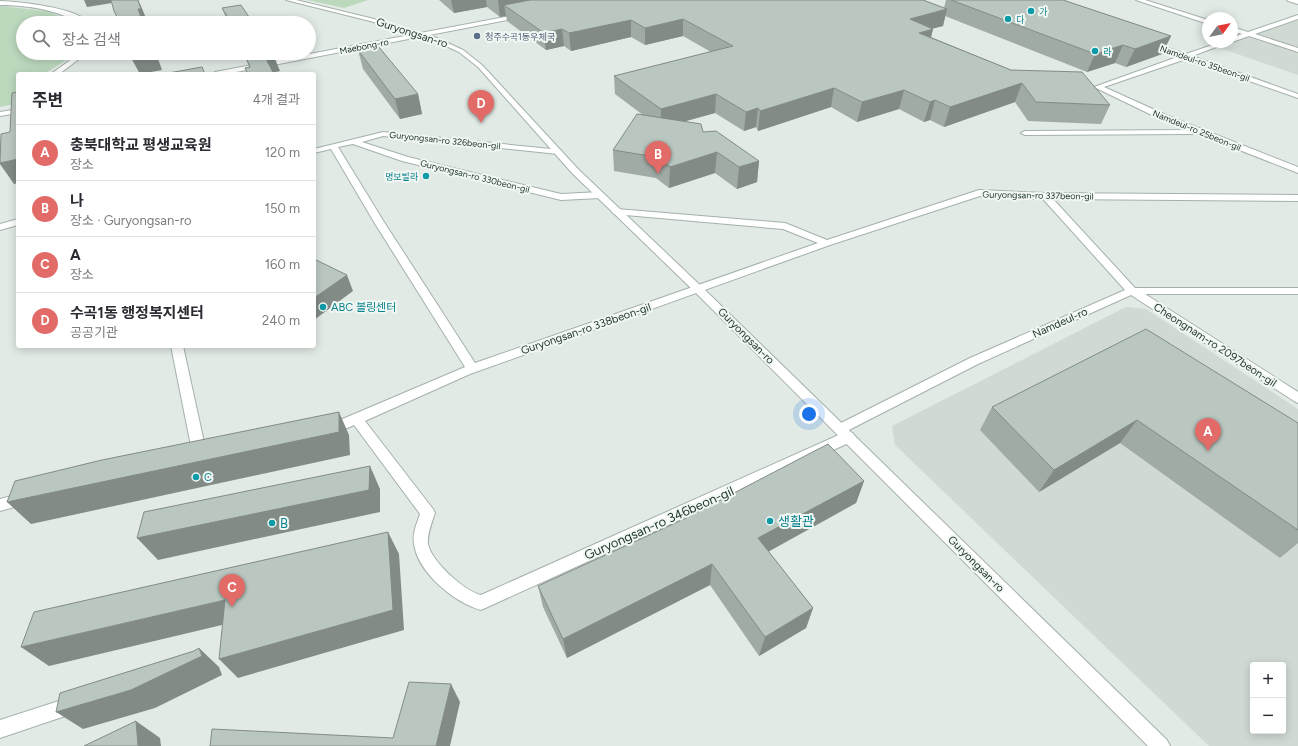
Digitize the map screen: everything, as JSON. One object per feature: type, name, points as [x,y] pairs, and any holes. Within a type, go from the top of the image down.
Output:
[{"type":"street","name":"Guryongsan-ro","points":[[289,0],[372,20],[422,35],[451,45],[469,56],[480,66],[558,152],[617,212],[699,290],[1161,746]]},
{"type":"street","points":[[1139,0],[1202,20]]},
{"type":"street","points":[[1290,0],[1298,2]]},
{"type":"street","points":[[0,3],[18,1],[56,10],[72,16]]},
{"type":"street","name":"Maebong-ro","points":[[316,55],[526,15]]},
{"type":"street","points":[[1238,38],[1298,17]]},
{"type":"street","points":[[1238,31],[1298,50]]},
{"type":"street","name":"Namdeul-ro 35beon-gil","points":[[1143,42],[1298,96]]},
{"type":"street","points":[[1187,57],[1211,48]]},
{"type":"street","name":"Namdeul-ro 25beon-gil","points":[[1187,57],[1098,87],[1163,117],[1298,170]]},
{"type":"street","points":[[57,72],[74,60]]},
{"type":"street","name":"Maebong-ro","points":[[226,72],[289,60]]},
{"type":"street","points":[[0,114],[16,111]]},
{"type":"street","points":[[1024,133],[1201,132]]},
{"type":"street","name":"Guryongsan-ro 326beon-gil","points":[[316,150],[383,134],[558,152]]},
{"type":"street","name":"Guryongsan-ro 330beon-gil","points":[[352,141],[405,159],[561,197],[600,195]]},
{"type":"street","points":[[334,146],[379,222],[472,368]]},
{"type":"street","name":"Guryongsan-ro 337beon-gil","points":[[699,290],[827,243],[979,193],[1046,196],[1298,198]]},
{"type":"street","name":"Cheongnam-ro 2097beon-gil","points":[[1046,196],[1132,291],[1298,398]]},
{"type":"street","points":[[617,212],[785,226],[827,243]]},
{"type":"street","points":[[0,226],[16,222]]},
{"type":"street","name":"Guryongsan-ro 338beon-gil","points":[[318,432],[333,429],[472,368],[699,290]]},
{"type":"street","name":"Namdeul-ro","points":[[844,433],[974,361],[1132,291],[1298,291]]},
{"type":"street","points":[[177,348],[200,457]]},
{"type":"street","name":"Guryongsan-ro 346beon-gil","points":[[356,419],[428,513],[421,543],[430,562],[440,576],[470,600],[481,603],[844,433]]},
{"type":"street","points":[[185,461],[216,454]]},
{"type":"street","points":[[0,505],[38,496]]},
{"type":"street","points":[[0,729],[89,701]]},
{"type":"shaded area","points":[[1298,20],[1298,75],[1220,48],[1238,48],[1238,37]]},
{"type":"shaded area","points":[[1126,307],[1146,309],[1298,409],[1298,746],[1209,746],[895,445],[892,426]]},
{"type":"green space","points":[[307,0],[368,0],[344,8]]},
{"type":"green space","points":[[0,6],[46,11],[59,16],[16,16],[16,60],[66,60],[47,72],[16,72],[16,103],[0,107]]},
{"type":"building","points":[[111,0],[138,0],[141,9],[138,9],[140,16],[116,16]]},
{"type":"building","points":[[530,0],[923,0],[947,9],[910,19],[933,29],[919,33],[1011,70],[1082,72],[1110,105],[1036,102],[1022,83],[950,107],[935,100],[930,102],[904,90],[862,102],[834,88],[760,111],[758,108],[746,112],[716,94],[661,109],[614,76],[733,46],[683,19],[645,28],[631,20],[569,33],[562,29],[544,33],[504,5]]},
{"type":"building","points":[[951,0],[1063,0],[1171,36],[1135,49],[1123,45],[1095,54]]},
{"type":"building","points":[[241,5],[248,16],[227,16],[222,8]]},
{"type":"building","points":[[378,46],[418,94],[395,99],[358,50]]},
{"type":"building","points":[[247,60],[267,60],[273,72],[247,72],[245,68],[250,67]]},
{"type":"building","points":[[202,67],[204,72],[174,72]]},
{"type":"building","points":[[16,92],[16,159],[0,163],[1,134],[10,132],[12,93]]},
{"type":"building","points":[[637,114],[701,124],[703,132],[716,131],[759,161],[739,167],[717,152],[670,167],[656,157],[613,150]]},
{"type":"building","points":[[316,260],[347,275],[316,297]]},
{"type":"building","points":[[1146,329],[1298,423],[1298,530],[1137,420],[1054,470],[992,407]]},
{"type":"building","points":[[339,412],[339,432],[7,502],[15,481],[102,460]]},
{"type":"building","points":[[828,444],[864,481],[758,538],[813,608],[765,637],[712,564],[563,639],[538,586],[684,519]]},
{"type":"building","points":[[370,466],[369,490],[137,538],[144,512]]},
{"type":"building","points":[[388,532],[393,610],[219,659],[225,600],[21,647],[34,612]]},
{"type":"building","points":[[199,648],[202,656],[131,690],[56,712],[60,693],[194,651]]},
{"type":"building","points":[[409,682],[451,684],[436,746],[210,746],[212,729],[393,738]]},
{"type":"building","points":[[136,721],[138,746],[84,746]]},
{"type":"place","name":"가","points":[[1031,11]]},
{"type":"place","name":"다","points":[[1008,19]]},
{"type":"place","name":"청주수곡1동우체국","points":[[477,36]]},
{"type":"place","name":"라","points":[[1095,51]]},
{"type":"place","name":"수곡1동 행정복지센터","points":[[481,123]]},
{"type":"place","name":"나","points":[[658,174]]},
{"type":"place","name":"명보빌라","points":[[426,176]]},
{"type":"place","name":"ABC 볼링센터","points":[[323,307]]},
{"type":"place","name":"충북대학교 평생교육원","points":[[1208,451]]},
{"type":"place","name":"C","points":[[196,477]]},
{"type":"place","name":"생활관","points":[[770,521]]},
{"type":"place","name":"B","points":[[272,523]]},
{"type":"place","name":"A","points":[[232,607]]}]
